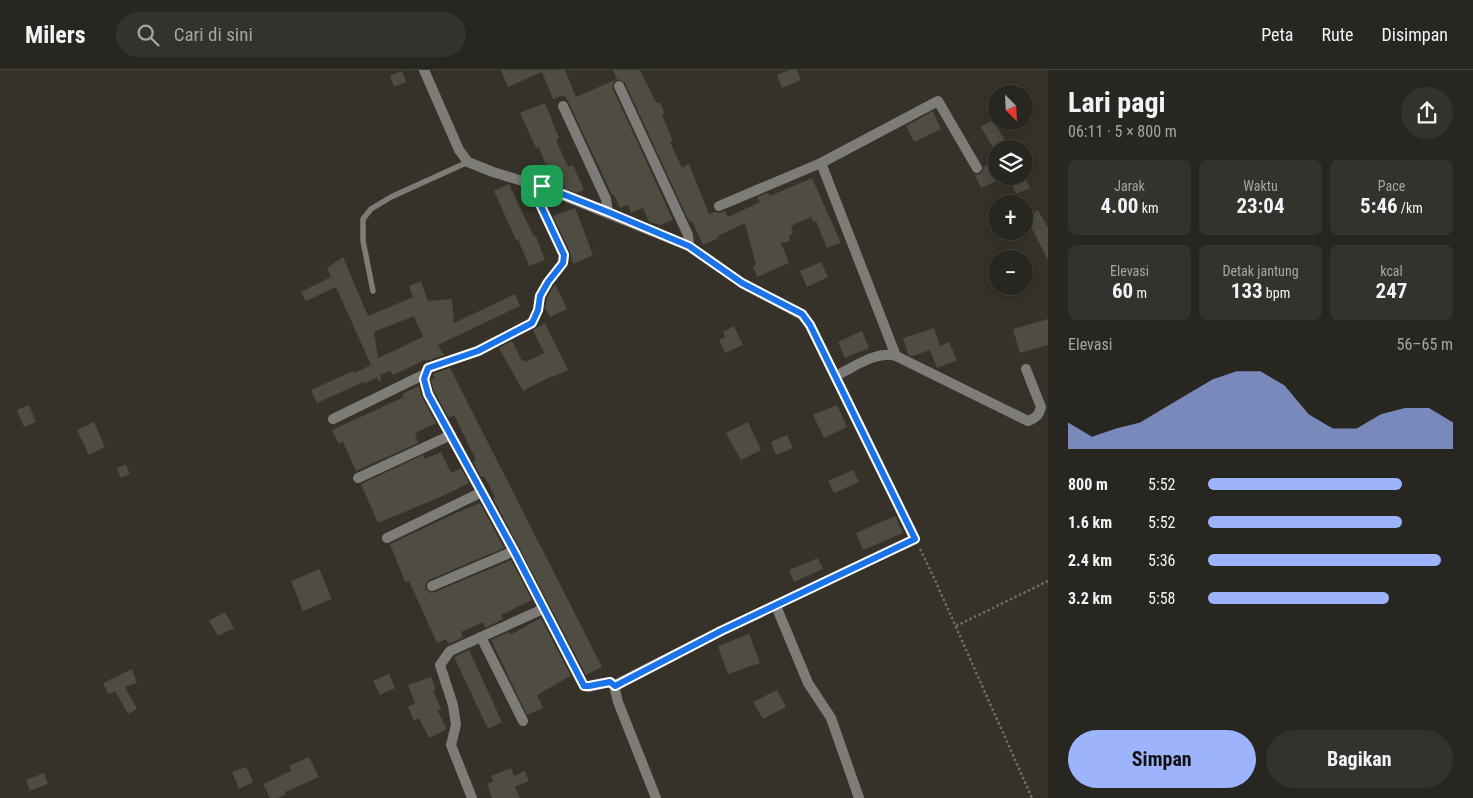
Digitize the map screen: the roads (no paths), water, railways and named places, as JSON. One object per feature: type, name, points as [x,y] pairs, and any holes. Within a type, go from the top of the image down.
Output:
[{"type":"street","points":[[424,70],[458,150],[468,162],[493,172],[542,186],[689,246],[742,283],[802,314],[810,325],[915,539],[721,631],[615,686]]},
{"type":"street","points":[[619,86],[688,235],[689,246]]},
{"type":"street","points":[[719,206],[821,163],[938,101],[977,168]]},
{"type":"street","points":[[563,106],[606,199],[608,212]]},
{"type":"street","points":[[821,163],[896,356]]},
{"type":"street","points":[[333,419],[424,374],[428,368],[478,351],[526,327],[536,318],[540,296],[563,263],[564,255],[540,204],[539,195],[542,186]]},
{"type":"street","points":[[835,376],[877,356],[888,354],[896,356],[1028,421],[1034,419],[1039,414],[1041,407],[1026,369]]},
{"type":"street","points":[[424,374],[428,394],[514,551],[584,686],[610,682],[615,686],[618,702],[656,798]]},
{"type":"street","points":[[358,478],[451,435]]},
{"type":"street","points":[[387,538],[482,492]]},
{"type":"street","points":[[432,586],[514,551]]},
{"type":"street","points":[[776,606],[808,683],[831,718],[859,798]]},
{"type":"street","points":[[472,798],[451,745],[456,725],[453,705],[440,665],[450,651],[543,609]]},
{"type":"street","points":[[481,637],[523,721]]},
{"type":"lane","points":[[373,291],[363,241],[363,219],[371,209],[391,197],[468,162]]}]
